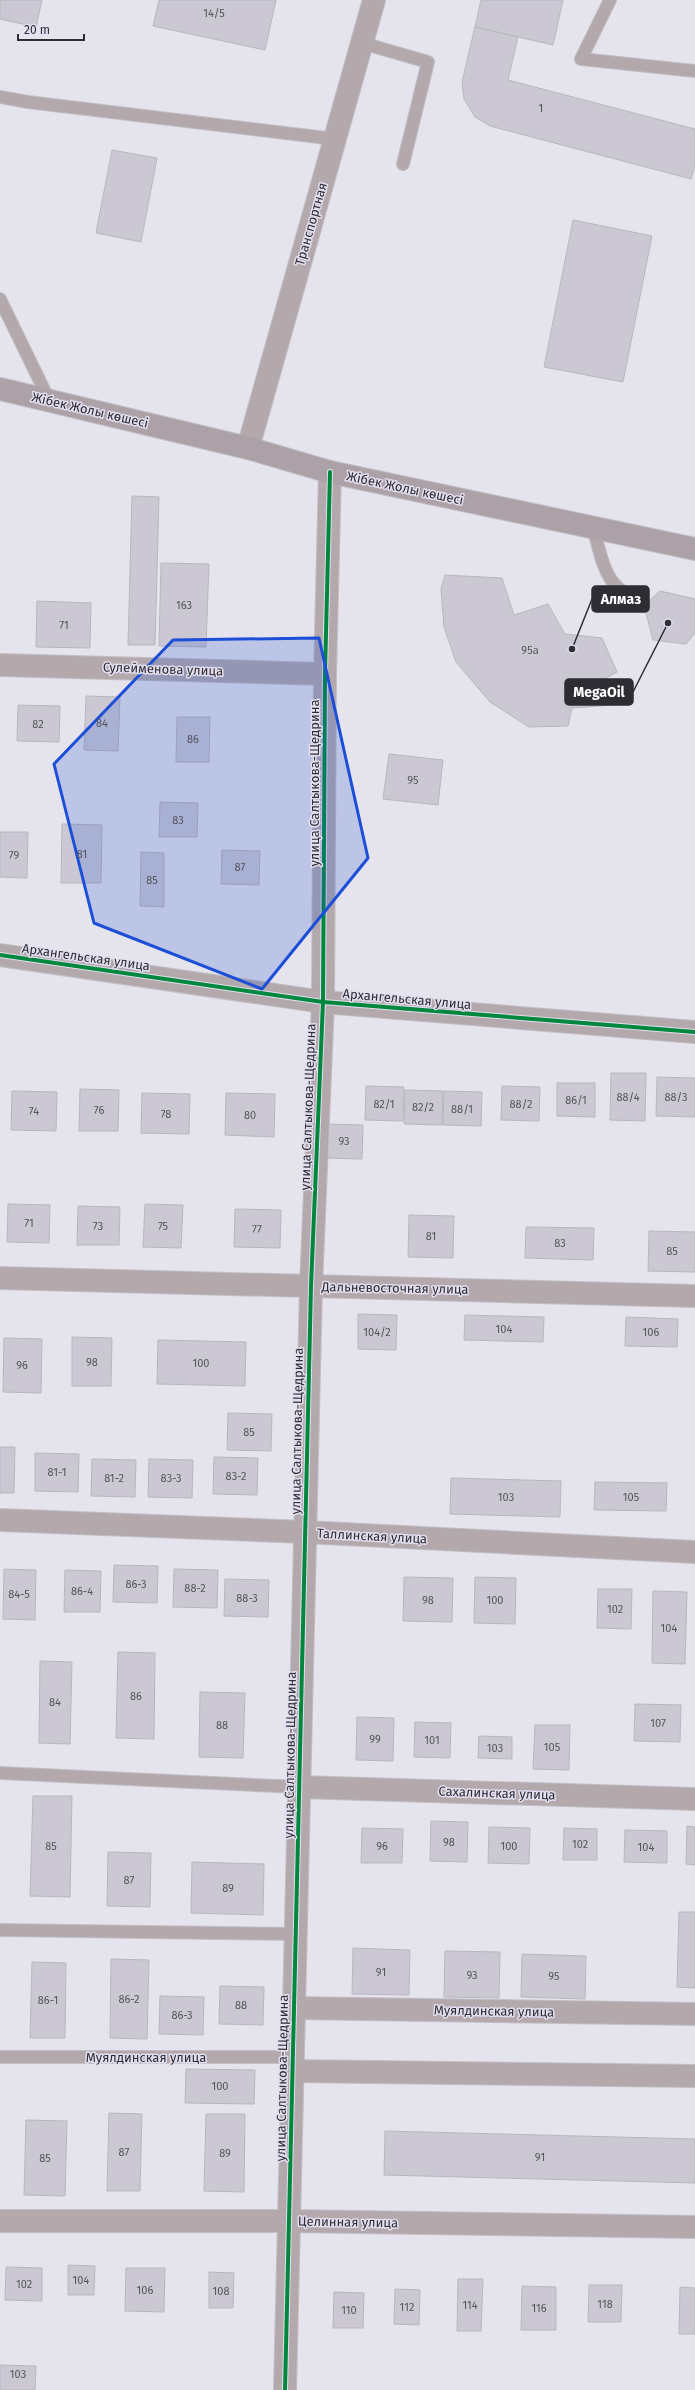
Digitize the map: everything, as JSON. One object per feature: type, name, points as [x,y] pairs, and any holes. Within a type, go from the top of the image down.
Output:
[{"type":"highway","name":"Жібек Жолы көшесі","points":[[0,389],[248,448],[330,472],[695,549]]},
{"type":"street","name":"Транспортная","points":[[248,448],[374,0]]},
{"type":"street","name":"улица Салтыкова-Щедрина","points":[[286,2390],[292,2064],[311,1286],[323,1002],[325,674],[330,472]]},
{"type":"street","name":"Сулейменова улица","points":[[0,665],[325,674]]},
{"type":"street","name":"Архангельская улица","points":[[0,955],[323,1002],[695,1032]]},
{"type":"street","name":"Дальневосточная улица","points":[[0,1278],[695,1296]]},
{"type":"street","name":"Таллинская улица","points":[[0,1520],[305,1532],[695,1552]]},
{"type":"street","name":"Сахалинская улица","points":[[299,1787],[695,1799]]},
{"type":"street","name":"Муялдинская улица","points":[[294,2008],[695,2014]]},
{"type":"street","points":[[292,2064],[695,2076]]},
{"type":"street","name":"Целинная улица","points":[[0,2221],[289,2221],[695,2227]]},
{"type":"lane","points":[[610,0],[581,59],[695,71]]},
{"type":"lane","points":[[362,42],[428,62],[403,164]]},
{"type":"lane","points":[[0,97],[35,103],[334,139]]},
{"type":"lane","points":[[0,299],[49,400]]},
{"type":"lane","points":[[593,528],[609,579],[625,595],[644,604]]},
{"type":"lane","points":[[0,1773],[299,1787]]},
{"type":"lane","points":[[0,1930],[295,1934]]},
{"type":"lane","name":"Муялдинская улица","points":[[0,2057],[292,2064]]},
{"type":"highlighted area","points":[[319,638],[368,858],[262,989],[94,923],[54,764],[173,640]]},
{"type":"building","points":[[0,0],[42,0],[36,27],[0,19]]},
{"type":"building","points":[[159,0],[276,0],[265,50],[153,26]]},
{"type":"building","points":[[481,0],[563,0],[553,45],[475,27]]},
{"type":"building","points":[[475,27],[518,37],[508,80],[695,129],[695,165],[691,179],[490,126],[475,117],[464,99],[462,82]]},
{"type":"building","points":[[112,150],[157,158],[141,242],[96,233]]},
{"type":"building","points":[[573,220],[652,236],[623,382],[544,367]]},
{"type":"building","points":[[132,496],[159,497],[155,645],[128,645]]},
{"type":"building","points":[[161,563],[209,564],[206,647],[159,646]]},
{"type":"building","points":[[445,575],[502,578],[514,615],[548,604],[565,634],[602,638],[617,672],[606,678],[613,705],[572,708],[568,726],[529,727],[490,702],[456,662],[444,627],[441,589]]},
{"type":"building","points":[[660,591],[695,599],[695,633],[686,644],[653,640],[644,605]]},
{"type":"building","points":[[37,601],[91,603],[90,648],[36,647]]},
{"type":"building","points":[[86,696],[120,697],[118,751],[84,750]]},
{"type":"building","points":[[18,705],[60,706],[59,742],[17,741]]},
{"type":"building","points":[[177,717],[210,717],[209,762],[176,762]]},
{"type":"building","points":[[389,754],[443,760],[438,805],[383,799]]},
{"type":"building","points":[[160,802],[198,803],[197,837],[159,837]]},
{"type":"building","points":[[62,824],[102,825],[101,883],[61,883]]},
{"type":"building","points":[[0,832],[28,832],[27,878],[0,877]]},
{"type":"building","points":[[222,850],[260,851],[259,885],[221,884]]},
{"type":"building","points":[[141,852],[164,853],[164,907],[140,906]]},
{"type":"building","points":[[611,1073],[646,1073],[645,1121],[610,1120]]},
{"type":"building","points":[[657,1077],[695,1078],[695,1117],[656,1116]]},
{"type":"building","points":[[557,1083],[595,1083],[595,1117],[557,1116]]},
{"type":"building","points":[[366,1086],[404,1087],[403,1121],[365,1120]]},
{"type":"building","points":[[502,1086],[540,1087],[539,1121],[501,1120]]},
{"type":"building","points":[[80,1089],[119,1090],[118,1131],[79,1131]]},
{"type":"building","points":[[405,1090],[443,1091],[442,1125],[404,1124]]},
{"type":"building","points":[[12,1091],[57,1092],[56,1131],[11,1130]]},
{"type":"building","points":[[444,1091],[482,1092],[481,1126],[443,1125]]},
{"type":"building","points":[[142,1093],[190,1094],[189,1134],[141,1133]]},
{"type":"building","points":[[226,1093],[275,1094],[274,1137],[225,1135]]},
{"type":"building","points":[[325,1124],[363,1125],[362,1159],[324,1158]]},
{"type":"building","points":[[8,1204],[50,1205],[49,1243],[7,1242]]},
{"type":"building","points":[[145,1204],[183,1205],[181,1248],[143,1247]]},
{"type":"building","points":[[78,1206],[120,1207],[119,1245],[77,1245]]},
{"type":"building","points":[[235,1209],[281,1210],[280,1248],[234,1247]]},
{"type":"building","points":[[409,1215],[454,1216],[453,1258],[408,1257]]},
{"type":"building","points":[[526,1227],[594,1228],[593,1260],[525,1258]]},
{"type":"building","points":[[649,1231],[695,1232],[695,1272],[648,1271]]},
{"type":"building","points":[[358,1314],[397,1315],[396,1350],[358,1349]]},
{"type":"building","points":[[465,1315],[544,1317],[543,1342],[464,1340]]},
{"type":"building","points":[[626,1317],[678,1319],[677,1347],[625,1346]]},
{"type":"building","points":[[72,1337],[112,1338],[111,1386],[72,1386]]},
{"type":"building","points":[[4,1338],[42,1339],[41,1393],[3,1392]]},
{"type":"building","points":[[158,1340],[246,1342],[245,1386],[157,1384]]},
{"type":"building","points":[[228,1413],[272,1414],[271,1451],[227,1450]]},
{"type":"building","points":[[0,1447],[15,1447],[14,1493],[0,1493]]},
{"type":"building","points":[[35,1453],[79,1454],[78,1492],[35,1491]]},
{"type":"building","points":[[214,1457],[258,1458],[257,1495],[213,1494]]},
{"type":"building","points":[[92,1459],[136,1460],[135,1497],[91,1496]]},
{"type":"building","points":[[149,1459],[193,1460],[192,1498],[148,1497]]},
{"type":"building","points":[[451,1478],[561,1481],[560,1517],[450,1514]]},
{"type":"building","points":[[595,1482],[667,1483],[666,1511],[594,1510]]},
{"type":"building","points":[[114,1565],[158,1566],[157,1603],[113,1602]]},
{"type":"building","points":[[4,1569],[36,1570],[35,1620],[3,1619]]},
{"type":"building","points":[[174,1569],[218,1570],[217,1608],[173,1607]]},
{"type":"building","points":[[65,1570],[101,1571],[100,1612],[64,1612]]},
{"type":"building","points":[[404,1577],[453,1578],[452,1622],[403,1621]]},
{"type":"building","points":[[475,1577],[516,1578],[515,1624],[474,1623]]},
{"type":"building","points":[[225,1579],[269,1580],[268,1617],[224,1616]]},
{"type":"building","points":[[598,1589],[632,1589],[631,1629],[597,1628]]},
{"type":"building","points":[[653,1591],[687,1592],[685,1664],[652,1663]]},
{"type":"building","points":[[118,1652],[155,1653],[154,1739],[116,1738]]},
{"type":"building","points":[[40,1661],[72,1662],[70,1744],[39,1743]]},
{"type":"building","points":[[200,1692],[245,1693],[243,1758],[199,1757]]},
{"type":"building","points":[[635,1704],[681,1705],[680,1742],[634,1741]]},
{"type":"building","points":[[357,1717],[394,1718],[393,1761],[356,1760]]},
{"type":"building","points":[[415,1722],[451,1723],[450,1758],[414,1757]]},
{"type":"building","points":[[535,1725],[570,1725],[569,1770],[533,1769]]},
{"type":"building","points":[[479,1736],[512,1737],[512,1759],[478,1758]]},
{"type":"building","points":[[33,1796],[72,1796],[70,1897],[30,1896]]},
{"type":"building","points":[[431,1821],[468,1822],[467,1862],[430,1861]]},
{"type":"building","points":[[687,1826],[695,1827],[695,1865],[686,1864]]},
{"type":"building","points":[[489,1827],[530,1828],[529,1864],[488,1863]]},
{"type":"building","points":[[362,1828],[403,1829],[402,1863],[361,1863]]},
{"type":"building","points":[[564,1828],[597,1829],[597,1860],[563,1860]]},
{"type":"building","points":[[625,1830],[667,1831],[667,1863],[624,1862]]},
{"type":"building","points":[[108,1852],[151,1853],[150,1907],[107,1906]]},
{"type":"building","points":[[192,1862],[264,1864],[263,1915],[191,1913]]},
{"type":"building","points":[[679,1912],[695,1912],[695,1988],[677,1987]]},
{"type":"building","points":[[353,1948],[410,1950],[409,1995],[352,1994]]},
{"type":"building","points":[[445,1951],[500,1952],[499,1998],[444,1997]]},
{"type":"building","points":[[522,1954],[586,1956],[585,1999],[521,1997]]},
{"type":"building","points":[[111,1959],[149,1960],[147,2039],[110,2038]]},
{"type":"building","points":[[32,1962],[66,1963],[65,2038],[30,2038]]},
{"type":"building","points":[[220,1986],[264,1987],[263,2025],[219,2024]]},
{"type":"building","points":[[160,1996],[204,1997],[203,2035],[159,2034]]},
{"type":"building","points":[[186,2069],[255,2070],[254,2104],[185,2103]]},
{"type":"building","points":[[109,2113],[142,2114],[140,2191],[107,2191]]},
{"type":"building","points":[[206,2114],[245,2114],[244,2192],[204,2191]]},
{"type":"building","points":[[26,2120],[67,2121],[65,2196],[24,2195]]},
{"type":"building","points":[[385,2131],[695,2139],[695,2183],[384,2175]]},
{"type":"building","points":[[68,2265],[95,2266],[94,2295],[68,2295]]},
{"type":"building","points":[[6,2267],[42,2268],[42,2301],[5,2300]]},
{"type":"building","points":[[126,2268],[165,2268],[164,2312],[125,2311]]},
{"type":"building","points":[[209,2272],[234,2273],[233,2308],[209,2308]]},
{"type":"building","points":[[458,2279],[483,2279],[481,2331],[457,2331]]},
{"type":"building","points":[[589,2285],[622,2285],[621,2322],[588,2322]]},
{"type":"building","points":[[522,2286],[556,2287],[556,2330],[521,2330]]},
{"type":"building","points":[[680,2287],[695,2288],[695,2334],[679,2334]]},
{"type":"building","points":[[395,2289],[420,2290],[419,2325],[394,2324]]},
{"type":"building","points":[[334,2292],[364,2293],[363,2328],[333,2328]]},
{"type":"building","points":[[0,2365],[36,2366],[35,2390],[0,2390]]},
{"type":"cycle path","points":[[285,2390],[311,1286],[323,1002],[325,674],[330,472]]},
{"type":"cycle path","points":[[0,955],[323,1002],[695,1032]]},
{"type":"place","name":"MegaOil","points":[[668,623]]},
{"type":"place","name":"Алмаз","points":[[572,649]]}]
